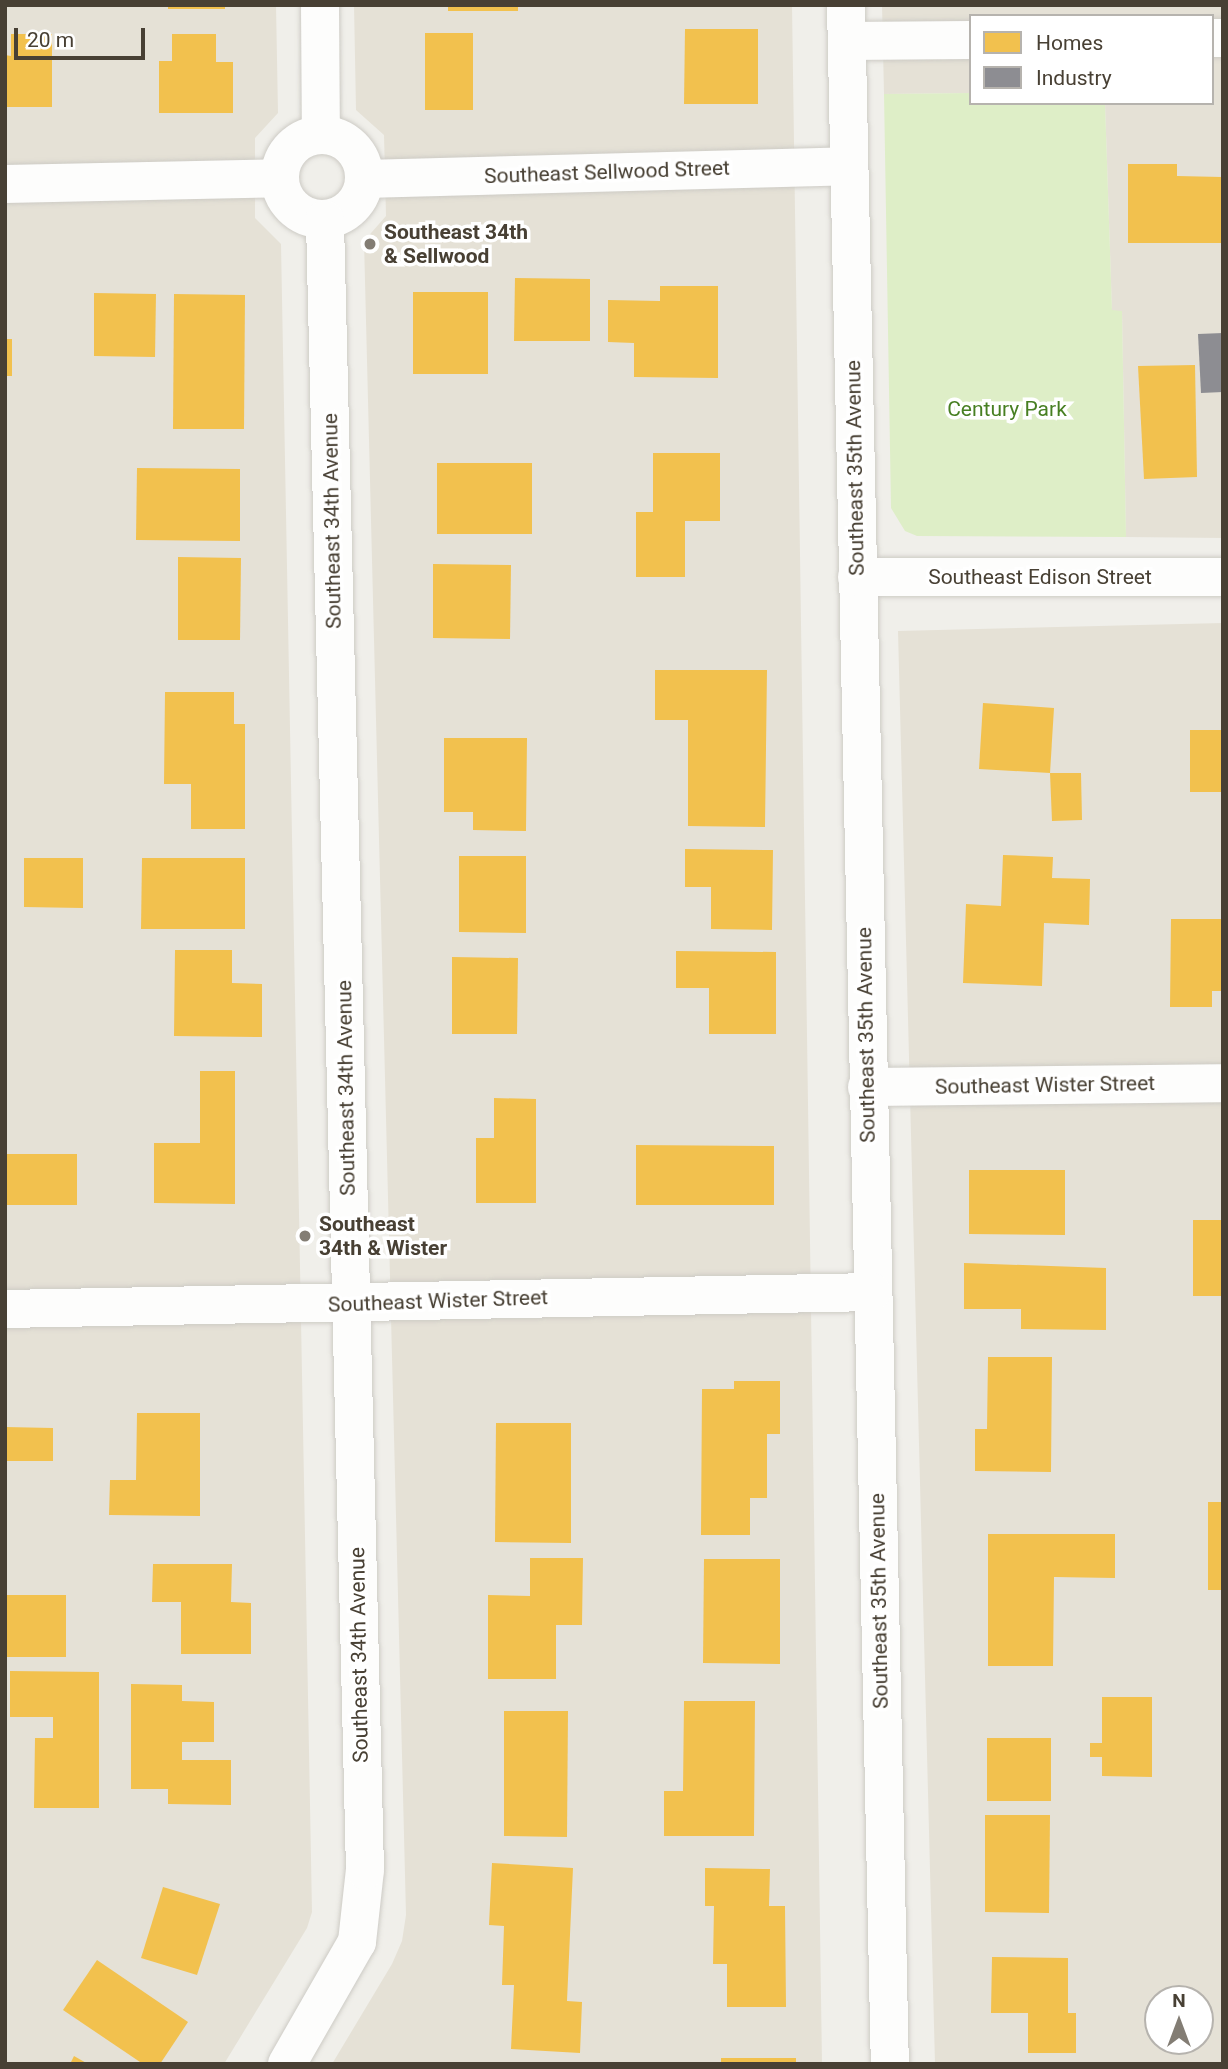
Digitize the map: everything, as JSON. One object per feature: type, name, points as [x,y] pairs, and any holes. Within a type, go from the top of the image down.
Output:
[{"type":"street","points":[[320,5],[321,135]]},
{"type":"street","points":[[846,23],[969,40]]},
{"type":"street","name":"Southeast 35th Avenue","points":[[846,23],[890,2064]]},
{"type":"street","points":[[321,135],[352,148],[361,162],[364,179],[352,206],[325,219],[309,216],[294,208],[280,178],[284,160],[295,145],[321,135]]},
{"type":"street","name":"Southeast Sellwood Street","points":[[364,179],[849,166]]},
{"type":"street","points":[[5,184],[280,178]]},
{"type":"street","name":"Southeast 34th Avenue","points":[[287,2064],[350,1958],[364,1909],[325,219]]},
{"type":"street","name":"Southeast Edison Street","points":[[857,577],[1223,577]]},
{"type":"street","name":"Southeast Wister Street","points":[[867,1087],[1223,1083]]},
{"type":"street","name":"Southeast Wister Street","points":[[5,1309],[872,1293]]},
{"type":"shaded area","points":[[5,5],[276,5],[278,113],[255,138],[255,218],[281,244],[312,1912],[307,1928],[224,2064],[5,2064]]},
{"type":"shaded area","points":[[354,5],[792,5],[822,2064],[332,2064],[392,1964],[402,1941],[406,1915],[364,241],[386,216],[384,135],[356,110]]},
{"type":"shaded area","points":[[882,5],[1223,5],[1223,538],[1126,537],[1122,311],[1112,311],[1105,105],[1214,105],[1214,14],[969,14],[969,93],[884,94]]},
{"type":"shaded area","points":[[1223,623],[1223,2064],[935,2064],[898,631]]},
{"type":"green space","name":"Century Park","points":[[969,93],[969,105],[1105,105],[1112,310],[1122,311],[1126,537],[917,536],[905,531],[891,508],[884,94]]},
{"type":"building: Homes","points":[[168,5],[225,5],[225,9],[168,9]]},
{"type":"building: Homes","points":[[448,5],[518,5],[518,11],[448,11]]},
{"type":"building: Homes","points":[[685,29],[758,29],[758,104],[684,104]]},
{"type":"building: Homes","points":[[425,33],[473,33],[473,110],[425,110]]},
{"type":"building: Homes","points":[[11,34],[52,34],[52,107],[5,107],[5,55],[11,56]]},
{"type":"building: Homes","points":[[172,34],[216,34],[216,62],[233,62],[233,113],[159,113],[159,61],[172,61]]},
{"type":"building: Homes","points":[[1128,164],[1177,164],[1177,176],[1222,177],[1221,243],[1128,243]]},
{"type":"building: Homes","points":[[515,278],[590,279],[590,341],[514,341]]},
{"type":"building: Homes","points":[[660,286],[718,286],[718,378],[634,377],[634,343],[608,342],[608,300],[660,301]]},
{"type":"building: Homes","points":[[413,292],[488,292],[488,374],[413,374]]},
{"type":"building: Homes","points":[[94,293],[156,294],[155,357],[94,356]]},
{"type":"building: Homes","points":[[174,294],[245,295],[244,429],[173,429]]},
{"type":"building: Homes","points":[[5,339],[12,339],[12,376],[5,376]]},
{"type":"building: Homes","points":[[1195,365],[1197,477],[1144,479],[1138,366]]},
{"type":"building: Homes","points":[[653,453],[720,453],[720,521],[685,521],[685,577],[636,577],[636,512],[653,512]]},
{"type":"building: Homes","points":[[437,463],[532,463],[532,534],[437,534]]},
{"type":"building: Homes","points":[[137,468],[240,469],[240,541],[136,540]]},
{"type":"building: Homes","points":[[178,557],[241,558],[240,640],[178,640]]},
{"type":"building: Homes","points":[[433,564],[511,565],[510,639],[433,638]]},
{"type":"building: Homes","points":[[655,670],[767,670],[765,827],[688,826],[688,720],[655,720]]},
{"type":"building: Homes","points":[[165,692],[234,692],[234,724],[245,724],[245,829],[191,829],[191,784],[164,784]]},
{"type":"building: Homes","points":[[983,703],[1054,708],[1050,773],[979,769]]},
{"type":"building: Homes","points":[[1190,730],[1223,730],[1223,792],[1190,792]]},
{"type":"building: Homes","points":[[444,738],[527,738],[526,831],[473,830],[473,812],[444,812]]},
{"type":"building: Homes","points":[[1050,773],[1081,773],[1082,820],[1052,821]]},
{"type":"building: Homes","points":[[685,849],[773,850],[772,930],[711,929],[711,887],[685,887]]},
{"type":"building: Homes","points":[[1003,855],[1053,857],[1052,878],[1090,879],[1089,925],[1044,923],[1042,986],[963,983],[966,904],[1001,906]]},
{"type":"building: Homes","points":[[459,856],[526,856],[526,933],[459,932]]},
{"type":"building: Homes","points":[[24,858],[83,858],[83,908],[24,907]]},
{"type":"building: Homes","points":[[142,858],[245,858],[245,929],[141,929]]},
{"type":"building: Homes","points":[[1171,919],[1223,919],[1223,991],[1212,991],[1212,1007],[1170,1007]]},
{"type":"building: Homes","points":[[175,950],[232,950],[232,983],[262,984],[262,1037],[174,1036]]},
{"type":"building: Homes","points":[[676,951],[776,952],[776,1034],[709,1034],[709,988],[676,988]]},
{"type":"building: Homes","points":[[452,957],[518,958],[517,1034],[452,1034]]},
{"type":"building: Homes","points":[[200,1071],[235,1071],[235,1204],[154,1203],[154,1143],[200,1143]]},
{"type":"building: Homes","points":[[494,1098],[536,1099],[536,1203],[476,1203],[476,1138],[494,1138]]},
{"type":"building: Homes","points":[[636,1145],[774,1146],[774,1205],[636,1205]]},
{"type":"building: Homes","points":[[5,1154],[77,1154],[77,1205],[5,1205]]},
{"type":"building: Homes","points":[[969,1170],[1065,1170],[1065,1235],[969,1234]]},
{"type":"building: Homes","points":[[1193,1220],[1223,1220],[1223,1296],[1193,1296]]},
{"type":"building: Homes","points":[[964,1263],[1106,1268],[1106,1330],[1021,1329],[1021,1309],[964,1309]]},
{"type":"building: Homes","points":[[988,1357],[1052,1357],[1051,1472],[975,1471],[975,1429],[987,1429]]},
{"type":"building: Homes","points":[[734,1381],[780,1381],[780,1434],[767,1434],[767,1498],[750,1498],[750,1535],[701,1535],[702,1389],[734,1389]]},
{"type":"building: Homes","points":[[137,1413],[200,1413],[200,1516],[109,1515],[110,1480],[136,1480]]},
{"type":"building: Homes","points":[[496,1423],[571,1423],[571,1543],[495,1542]]},
{"type":"building: Homes","points":[[5,1427],[53,1428],[53,1461],[5,1461]]},
{"type":"building: Homes","points":[[1208,1502],[1223,1502],[1223,1590],[1208,1590]]},
{"type":"building: Homes","points":[[988,1534],[1115,1534],[1115,1578],[1054,1577],[1053,1666],[988,1666]]},
{"type":"building: Homes","points":[[530,1558],[583,1558],[582,1625],[556,1625],[556,1679],[488,1679],[488,1595],[530,1596]]},
{"type":"building: Homes","points":[[704,1559],[780,1559],[780,1664],[703,1663]]},
{"type":"building: Homes","points":[[153,1564],[232,1564],[231,1602],[251,1603],[251,1654],[181,1654],[181,1602],[152,1602]]},
{"type":"building: Homes","points":[[5,1595],[66,1595],[66,1657],[5,1657]]},
{"type":"building: Homes","points":[[10,1671],[99,1672],[99,1808],[34,1808],[35,1738],[53,1738],[53,1717],[10,1717]]},
{"type":"building: Homes","points":[[131,1684],[182,1685],[182,1701],[214,1702],[214,1742],[182,1742],[182,1760],[231,1760],[231,1805],[168,1804],[168,1789],[131,1789]]},
{"type":"building: Homes","points":[[1102,1697],[1152,1697],[1152,1777],[1102,1776],[1102,1757],[1090,1757],[1090,1743],[1102,1743]]},
{"type":"building: Homes","points":[[684,1701],[755,1701],[754,1836],[664,1836],[664,1791],[683,1791]]},
{"type":"building: Homes","points":[[504,1711],[568,1711],[567,1837],[504,1836]]},
{"type":"building: Homes","points":[[987,1738],[1051,1738],[1051,1801],[987,1801]]},
{"type":"building: Homes","points":[[985,1815],[1050,1815],[1049,1913],[985,1912]]},
{"type":"building: Homes","points":[[492,1863],[573,1868],[567,2001],[582,2002],[580,2053],[511,2049],[514,1985],[502,1985],[504,1926],[489,1925]]},
{"type":"building: Homes","points":[[705,1868],[770,1869],[769,1906],[785,1906],[786,2007],[727,2007],[727,1964],[713,1964],[714,1906],[705,1906]]},
{"type":"building: Homes","points":[[163,1887],[220,1904],[197,1975],[141,1958]]},
{"type":"building: Homes","points":[[992,1957],[1068,1958],[1068,2013],[1076,2013],[1076,2053],[1028,2053],[1028,2013],[991,2013]]},
{"type":"building: Homes","points":[[97,1960],[188,2022],[160,2064],[143,2064],[63,2010]]},
{"type":"building: Homes","points":[[74,2056],[88,2064],[70,2064]]},
{"type":"building: Homes","points":[[721,2058],[796,2058],[796,2064],[721,2064]]},
{"type":"building: Industry","points":[[1223,333],[1223,392],[1201,393],[1198,334]]},
{"type":"place","name":"Southeast 34th & Sellwood","points":[[370,244]]},
{"type":"place","name":"Southeast 34th & Wister","points":[[305,1236]]}]
